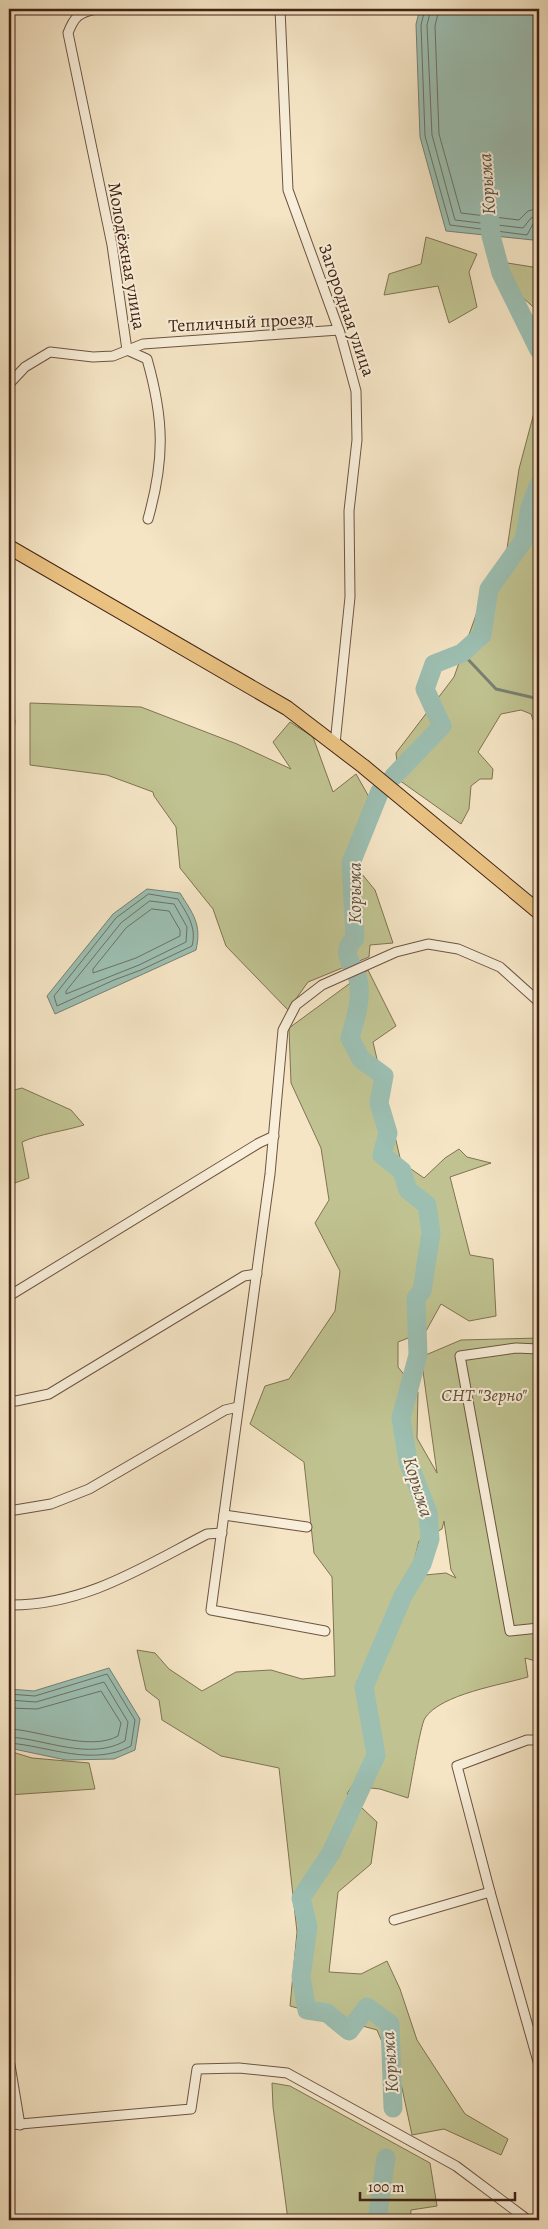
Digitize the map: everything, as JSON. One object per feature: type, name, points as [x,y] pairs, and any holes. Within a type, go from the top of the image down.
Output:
[{"type":"main road","points":[[9,548],[287,708],[364,766],[539,912]]},
{"type":"street","name":"Молодёжная улица","points":[[96,9],[85,11],[74,18],[68,33],[112,245],[127,350],[147,359],[156,392],[162,436],[158,485],[148,519]]},
{"type":"street","name":"Загородная улица","points":[[280,9],[288,190],[339,330],[356,391],[357,440],[349,510],[350,597],[335,744]]},
{"type":"street","name":"Тепличный проезд","points":[[9,384],[25,367],[50,352],[92,357],[114,356],[143,344],[339,330]]},
{"type":"street","points":[[325,1631],[211,1610],[257,1274],[274,1136],[283,1030],[296,1005],[322,985],[396,952],[428,944],[458,949],[500,967],[539,1002]]},
{"type":"street","points":[[9,1296],[259,1143],[274,1136]]},
{"type":"street","points":[[9,1400],[16,1401],[50,1394],[244,1276],[257,1274]]},
{"type":"street","points":[[539,1349],[516,1348],[460,1356],[510,1631],[539,1628]]},
{"type":"street","points":[[9,1511],[51,1504],[89,1489],[225,1410],[238,1408]]},
{"type":"street","points":[[224,1515],[307,1527]]},
{"type":"street","points":[[9,1605],[56,1602],[109,1586],[207,1534],[222,1533]]},
{"type":"street","points":[[539,1740],[527,1740],[457,1766],[539,2065]]},
{"type":"street","points":[[394,1920],[490,1892]]},
{"type":"street","points":[[9,2059],[20,2125]]},
{"type":"street","points":[[9,2125],[191,2110],[198,2069],[265,2070],[287,2073],[456,2166],[528,2220]]},
{"type":"green space","points":[[426,237],[477,254],[469,272],[477,307],[449,323],[438,286],[384,295],[389,274],[421,264]]},
{"type":"green space","points":[[501,262],[539,268],[539,312],[504,281]]},
{"type":"green space","points":[[539,394],[539,723],[533,720],[531,714],[521,710],[501,714],[478,752],[493,769],[492,779],[480,779],[471,786],[469,809],[461,824],[399,780],[396,753],[454,677],[482,598],[505,562],[519,469]]},
{"type":"green space","points":[[30,703],[141,707],[237,744],[291,769],[273,742],[290,722],[313,737],[333,792],[356,774],[373,804],[357,868],[375,890],[393,943],[370,945],[369,957],[308,982],[288,1010],[226,946],[213,909],[180,868],[176,827],[153,792],[107,775],[30,765]]},
{"type":"green space","name":"СНТ \"Зерно\"","points":[[368,970],[396,1026],[373,1042],[401,1162],[424,1178],[445,1158],[459,1149],[467,1157],[491,1163],[450,1177],[470,1255],[493,1259],[496,1316],[469,1321],[441,1304],[426,1331],[398,1342],[398,1367],[418,1392],[417,1438],[437,1473],[421,1357],[461,1340],[539,1338],[539,1662],[525,1658],[528,1677],[458,1697],[433,1710],[425,1718],[418,1743],[408,1798],[380,1789],[352,1786],[347,1794],[377,1822],[371,1864],[338,1892],[329,1972],[361,1974],[387,1961],[400,1989],[417,2040],[465,2114],[508,2139],[501,2155],[444,2129],[412,2135],[402,2088],[377,2030],[290,2006],[297,1932],[279,1768],[221,1756],[162,1720],[159,1700],[146,1690],[137,1650],[155,1653],[169,1669],[202,1691],[236,1672],[271,1670],[302,1679],[335,1676],[332,1577],[314,1553],[304,1462],[250,1424],[265,1386],[289,1379],[335,1311],[340,1271],[315,1223],[329,1200],[321,1148],[291,1083],[289,1028]],"holes":[[[444,1521],[451,1570],[456,1578],[446,1573],[425,1575],[413,1565],[419,1541],[442,1529]]]},
{"type":"green space","points":[[22,1088],[71,1110],[84,1125],[22,1142],[29,1178],[9,1185],[9,1094],[10,1091]]},
{"type":"green space","points":[[9,1751],[32,1758],[89,1763],[95,1789],[9,1795]]},
{"type":"green space","points":[[272,2083],[290,2086],[430,2163],[437,2206],[411,2210],[410,2220],[288,2220],[273,2107]]},
{"type":"water","points":[[420,9],[537,9],[539,221],[533,240],[446,231],[420,137],[416,24]]},
{"type":"water","points":[[9,693],[15,721],[11,762],[9,763]]},
{"type":"water","points":[[147,889],[180,893],[192,913],[197,926],[198,941],[196,950],[55,1014],[47,996],[113,914]]},
{"type":"water","points":[[109,1668],[140,1719],[135,1750],[114,1759],[66,1760],[9,1748],[9,1689],[34,1691]]},
{"type":"waterway","name":"Корыжа","points":[[489,211],[491,236],[501,273],[539,350]]},
{"type":"waterway","name":"Корыжа","points":[[393,777],[442,726],[425,689],[434,664],[462,653],[482,635],[489,589],[524,540],[530,507],[539,484]]},
{"type":"waterway","points":[[462,653],[496,689],[539,699]]},
{"type":"waterway","name":"Корыжа","points":[[380,791],[351,863],[355,938],[350,944],[348,956],[358,978],[359,998],[350,1038],[361,1059],[384,1076],[379,1103],[388,1133],[382,1155],[402,1171],[408,1190],[427,1205],[431,1233],[422,1291],[416,1298],[418,1355],[401,1418],[408,1461],[428,1513],[430,1539],[422,1564],[403,1596],[364,1687],[376,1755],[331,1853],[301,1898],[308,1926],[301,1977],[307,2010],[327,2013],[349,2031],[367,2007],[390,2024],[393,2108]]},
{"type":"waterway","name":"Корыжа","points":[[377,2220],[386,2158]]}]
